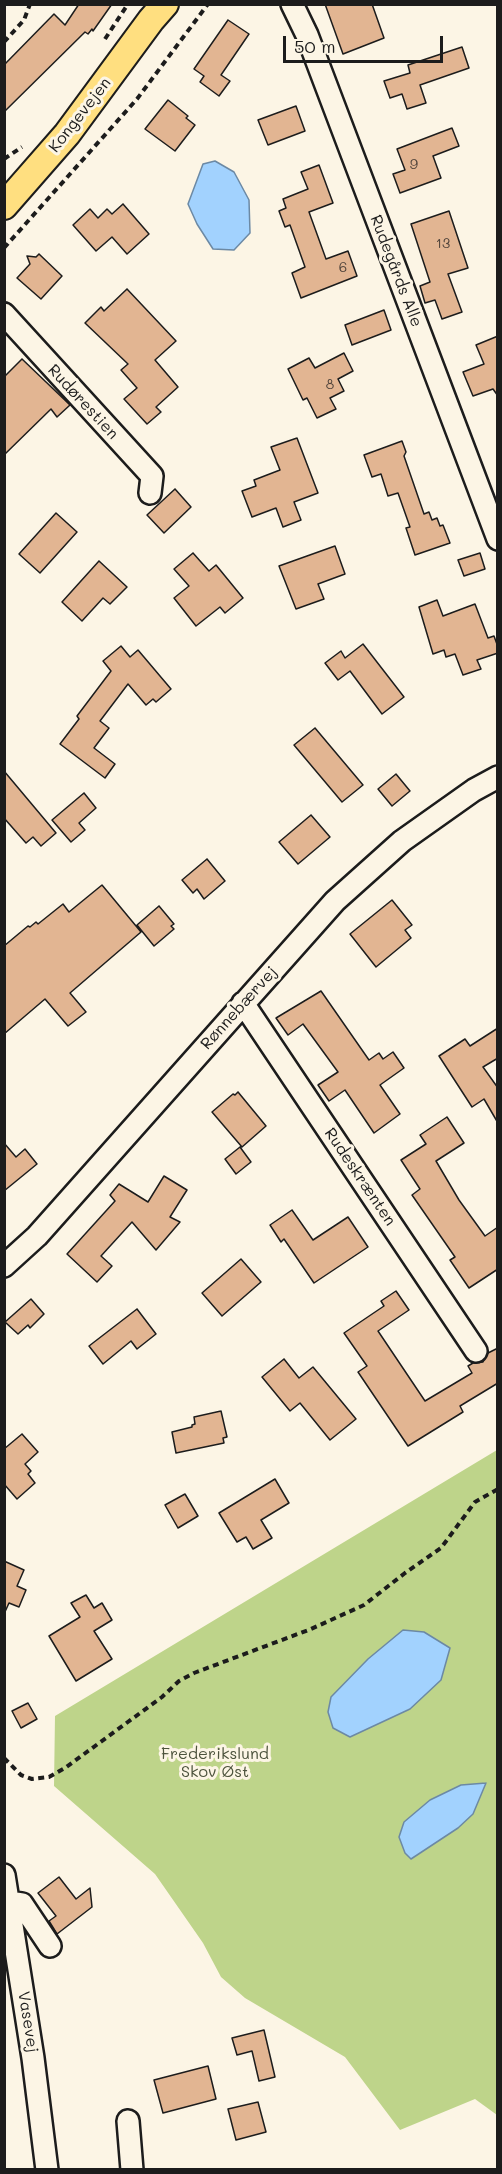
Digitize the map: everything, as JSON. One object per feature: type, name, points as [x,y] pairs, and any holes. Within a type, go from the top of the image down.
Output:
[{"type":"main road","name":"Kongevejen","points":[[4,206],[67,134],[157,10]]},
{"type":"street","name":"Rudegårds Alle","points":[[292,4],[307,35],[498,539]]},
{"type":"street","name":"Rudørestien","points":[[4,314],[152,476],[150,493]]},
{"type":"street","name":"Rønnebærvej","points":[[4,1266],[37,1236],[335,901],[402,841],[474,790],[498,777]]},
{"type":"street","name":"Rudeskrænten","points":[[243,1003],[476,1352]]},
{"type":"street","name":"Vasevej","points":[[4,1875],[33,2058],[47,2169]]},
{"type":"street","points":[[9,1902],[22,1904],[50,1946]]},
{"type":"street","points":[[128,2121],[132,2169]]},
{"type":"path","points":[[4,42],[24,20],[30,4]]},
{"type":"path","points":[[104,42],[128,4]]},
{"type":"path","points":[[4,248],[137,99],[208,4]]},
{"type":"path","points":[[4,159],[27,142]]},
{"type":"path","points":[[4,1758],[21,1775],[32,1779],[49,1777],[65,1768],[162,1697],[179,1681],[194,1673],[311,1629],[364,1605],[441,1548],[476,1502],[498,1489]]},
{"type":"green space","name":"Frederikslund Skov Øst","points":[[497,1450],[497,2115],[475,2099],[400,2130],[345,2057],[245,1998],[221,1977],[203,1943],[155,1874],[54,1786],[55,1716]]},
{"type":"water","points":[[215,161],[234,172],[249,200],[250,233],[234,250],[213,249],[197,224],[188,204],[203,164]]},
{"type":"water","points":[[403,1630],[424,1632],[450,1648],[441,1680],[410,1709],[350,1737],[333,1728],[328,1712],[331,1697],[368,1659]]},
{"type":"water","points":[[486,1783],[473,1814],[458,1828],[411,1859],[405,1853],[399,1837],[404,1822],[430,1800],[461,1785]]},
{"type":"building","points":[[79,4],[112,4],[93,31],[92,29],[88,34],[85,32],[4,112],[4,65],[54,14],[65,25]]},
{"type":"building","points":[[325,4],[372,4],[384,38],[343,54]]},
{"type":"building","points":[[228,20],[249,34],[221,75],[230,81],[219,96],[200,82],[204,76],[194,69]]},
{"type":"building","points":[[462,47],[469,68],[420,85],[426,103],[407,109],[402,94],[390,98],[384,81],[410,73],[408,65]]},
{"type":"building","points":[[168,100],[188,116],[186,118],[195,125],[175,151],[145,129]]},
{"type":"building","points":[[296,106],[305,131],[268,145],[258,120]]},
{"type":"building","points":[[452,128],[459,146],[433,156],[441,178],[400,193],[393,174],[405,170],[397,149]]},
{"type":"building","points":[[319,165],[333,203],[309,212],[326,259],[348,251],[357,276],[301,298],[292,273],[305,267],[290,225],[285,227],[279,211],[286,208],[283,199],[308,189],[301,172]]},
{"type":"building","points":[[123,204],[149,234],[127,254],[112,237],[96,251],[73,225],[90,209],[98,218],[107,209],[112,214]]},
{"type":"building","points":[[449,211],[468,268],[448,274],[462,312],[442,319],[435,300],[425,303],[420,286],[430,282],[411,224]]},
{"type":"building","points":[[39,254],[62,276],[41,299],[17,278],[30,264],[27,256],[36,257]]},
{"type":"building","points":[[127,289],[176,341],[155,360],[178,387],[156,407],[161,412],[147,424],[124,399],[137,388],[121,370],[128,364],[85,323],[101,307],[104,311]]},
{"type":"building","points":[[384,310],[391,330],[352,345],[345,325]]},
{"type":"building","points":[[498,336],[498,396],[493,389],[473,396],[463,372],[484,364],[476,345]]},
{"type":"building","points":[[344,353],[353,371],[338,379],[344,391],[330,398],[336,409],[317,418],[307,398],[303,400],[288,369],[309,358],[315,368]]},
{"type":"building","points":[[22,359],[70,405],[57,417],[51,409],[4,455],[4,377]]},
{"type":"building","points":[[297,438],[318,493],[294,502],[301,520],[283,527],[276,508],[252,517],[242,491],[256,486],[254,480],[280,470],[271,447]]},
{"type":"building","points":[[402,441],[406,452],[404,456],[424,514],[429,512],[432,520],[437,518],[440,526],[443,525],[450,543],[415,555],[406,528],[410,527],[398,493],[388,496],[381,474],[372,477],[364,455]]},
{"type":"building","points":[[175,489],[191,507],[164,533],[147,515]]},
{"type":"building","points":[[56,513],[77,532],[40,573],[19,554]]},
{"type":"building","points":[[335,546],[345,574],[318,584],[324,599],[296,609],[279,566]]},
{"type":"building","points":[[193,553],[209,571],[216,565],[243,598],[225,613],[220,607],[196,626],[174,598],[189,586],[174,569]]},
{"type":"building","points":[[480,553],[485,569],[464,576],[458,560]]},
{"type":"building","points":[[99,561],[127,587],[110,604],[103,598],[82,621],[62,602]]},
{"type":"building","points":[[437,600],[443,616],[475,604],[488,638],[494,636],[498,647],[498,653],[477,660],[481,669],[463,675],[455,654],[446,657],[444,650],[433,654],[419,607]]},
{"type":"building","points":[[363,644],[404,697],[382,714],[350,671],[338,680],[325,663],[341,651],[345,658]]},
{"type":"building","points":[[121,646],[130,657],[138,650],[171,689],[156,702],[153,699],[146,705],[128,684],[100,721],[109,728],[94,748],[115,764],[105,778],[60,744],[79,719],[77,716],[111,671],[103,661]]},
{"type":"building","points":[[315,728],[363,785],[342,802],[294,745]]},
{"type":"building","points":[[4,771],[56,833],[41,846],[33,837],[26,843],[4,818]]},
{"type":"building","points":[[396,774],[410,791],[392,806],[378,789]]},
{"type":"building","points":[[84,793],[96,808],[79,823],[85,830],[71,842],[52,820]]},
{"type":"building","points":[[311,815],[330,837],[298,864],[279,842]]},
{"type":"building","points":[[207,859],[225,881],[204,899],[197,889],[193,893],[182,880]]},
{"type":"building","points":[[102,885],[141,932],[70,993],[86,1012],[68,1026],[45,999],[4,1034],[4,946],[28,926],[36,922],[38,924],[63,904],[69,912]]},
{"type":"building","points":[[392,900],[412,925],[405,930],[411,938],[376,967],[350,934]]},
{"type":"building","points":[[159,906],[174,924],[171,926],[174,929],[154,946],[137,925]]},
{"type":"building","points":[[321,991],[369,1060],[379,1053],[383,1059],[393,1052],[404,1068],[380,1085],[400,1114],[374,1133],[345,1090],[329,1101],[318,1085],[338,1072],[303,1024],[288,1035],[276,1018]]},
{"type":"building","points":[[498,1028],[498,1058],[483,1067],[498,1088],[498,1123],[484,1099],[472,1107],[439,1056],[465,1039],[470,1046]]},
{"type":"building","points":[[238,1092],[266,1126],[242,1147],[212,1112]]},
{"type":"building","points":[[447,1117],[464,1143],[436,1161],[459,1200],[485,1236],[498,1227],[498,1269],[469,1288],[450,1260],[455,1257],[412,1195],[420,1189],[401,1160],[426,1144],[420,1135]]},
{"type":"building","points":[[4,1143],[16,1157],[25,1149],[37,1164],[4,1191]]},
{"type":"building","points":[[240,1147],[251,1162],[236,1174],[225,1159]]},
{"type":"building","points":[[164,1176],[187,1190],[170,1217],[180,1222],[156,1250],[132,1222],[101,1256],[112,1266],[97,1282],[67,1254],[115,1201],[110,1195],[119,1184],[148,1202]]},
{"type":"building","points":[[292,1210],[313,1240],[348,1217],[368,1247],[314,1283],[284,1239],[281,1242],[270,1225]]},
{"type":"building","points":[[241,1259],[261,1282],[222,1316],[202,1293]]},
{"type":"building","points":[[396,1291],[409,1310],[378,1331],[425,1401],[472,1373],[468,1366],[483,1362],[488,1353],[498,1348],[498,1383],[460,1406],[463,1412],[408,1446],[358,1372],[367,1366],[344,1333],[384,1306],[381,1301]]},
{"type":"building","points":[[31,1299],[44,1314],[30,1328],[28,1325],[18,1334],[5,1322]]},
{"type":"building","points":[[137,1309],[156,1334],[137,1349],[131,1341],[103,1364],[89,1346]]},
{"type":"building","points":[[284,1359],[299,1378],[313,1367],[356,1419],[330,1440],[300,1403],[290,1411],[262,1377]]},
{"type":"building","points":[[221,1411],[227,1437],[223,1438],[224,1443],[176,1453],[172,1432],[192,1427],[195,1424],[194,1417]]},
{"type":"building","points":[[22,1434],[38,1452],[25,1464],[31,1471],[28,1474],[35,1483],[17,1499],[4,1484],[4,1449]]},
{"type":"building","points":[[275,1479],[289,1503],[261,1520],[272,1538],[253,1549],[246,1537],[237,1542],[219,1513]]},
{"type":"building","points":[[185,1494],[198,1516],[178,1528],[165,1505]]},
{"type":"building","points":[[4,1561],[24,1570],[17,1586],[26,1590],[19,1607],[9,1603],[4,1614]]},
{"type":"building","points":[[86,1595],[94,1608],[102,1603],[112,1620],[94,1631],[112,1659],[76,1681],[49,1636],[80,1617],[71,1603]]},
{"type":"building","points":[[28,1703],[37,1719],[21,1728],[12,1711]]},
{"type":"building","points":[[59,1877],[76,1899],[90,1888],[92,1907],[57,1934],[49,1921],[56,1916],[38,1893]]},
{"type":"building","points":[[264,2030],[275,2077],[259,2081],[252,2051],[237,2055],[232,2038]]},
{"type":"building","points":[[208,2066],[216,2099],[163,2113],[154,2080]]},
{"type":"building","points":[[258,2102],[266,2132],[236,2140],[228,2109]]}]
